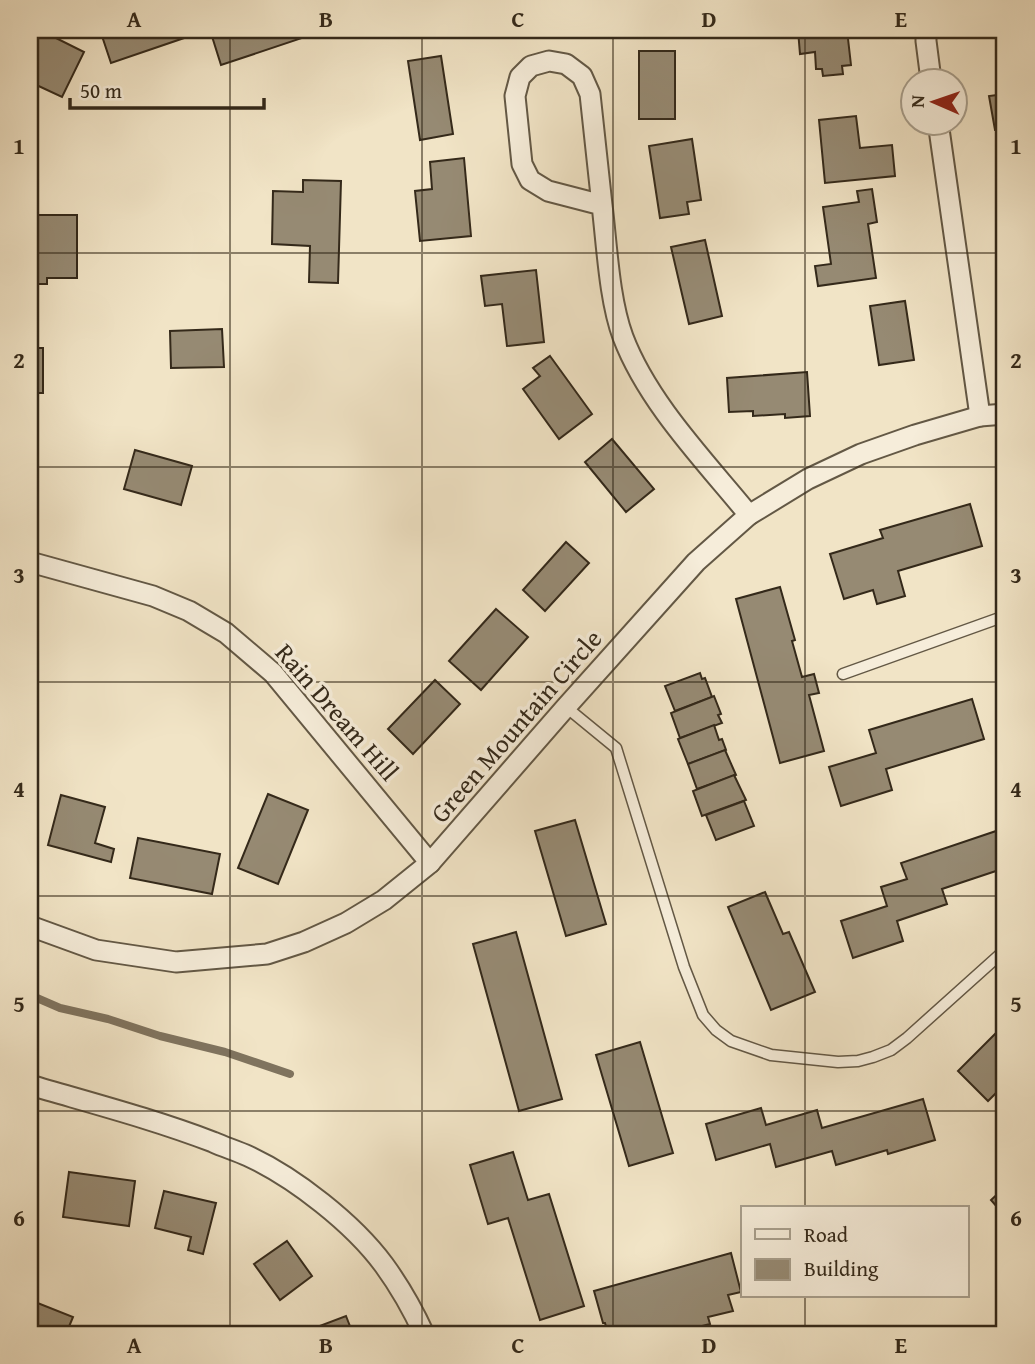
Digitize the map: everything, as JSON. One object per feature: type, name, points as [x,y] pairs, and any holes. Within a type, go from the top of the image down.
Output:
[{"type":"street","points":[[926,30],[930,66]]},
{"type":"street","points":[[602,205],[548,191],[530,180],[522,164],[515,96],[520,77],[531,66],[549,61],[566,64],[582,76],[590,94],[614,303],[623,337],[663,410],[749,514]]},
{"type":"street","points":[[939,136],[980,416]]},
{"type":"street","name":"Green Mountain Circle","points":[[30,926],[96,950],[176,962],[267,954],[304,942],[346,923],[384,900],[430,863],[696,562],[749,514],[808,480],[861,454],[980,416],[1005,414]]},
{"type":"street","name":"Rain Dream Hill","points":[[30,562],[153,596],[189,611],[226,633],[273,673],[430,863]]},
{"type":"street","points":[[30,1085],[178,1129],[248,1156],[286,1177],[318,1199],[383,1264],[413,1311],[424,1334]]},
{"type":"lane","points":[[844,674],[1005,616]]},
{"type":"lane","points":[[566,706],[617,748],[684,967],[703,1015],[716,1030],[731,1041],[771,1055],[838,1062],[873,1057],[891,1050],[906,1038],[1005,950]]},
{"type":"building","points":[[30,30],[40,30],[84,52],[62,97],[30,82]]},
{"type":"building","points":[[100,30],[185,30],[187,37],[111,63]]},
{"type":"building","points":[[210,30],[302,30],[305,37],[221,65]]},
{"type":"building","points":[[798,30],[847,30],[851,65],[842,66],[843,74],[823,76],[822,69],[816,69],[815,52],[800,54]]},
{"type":"building","points":[[639,51],[675,51],[675,119],[639,119]]},
{"type":"building","points":[[441,56],[453,134],[420,140],[408,61]]},
{"type":"building","points":[[1005,94],[1005,129],[995,130],[989,96]]},
{"type":"building","points":[[856,116],[860,148],[892,145],[895,176],[825,183],[819,120]]},
{"type":"building","points":[[692,139],[701,200],[687,202],[689,214],[660,218],[649,146]]},
{"type":"building","points":[[464,158],[471,236],[420,241],[415,191],[432,189],[430,162]]},
{"type":"building","points":[[303,180],[341,181],[338,283],[309,282],[310,246],[272,244],[273,191],[303,192]]},
{"type":"building","points":[[872,189],[877,222],[868,224],[876,278],[818,286],[815,266],[831,264],[823,207],[859,202],[857,191]]},
{"type":"building","points":[[38,215],[77,215],[77,278],[47,278],[47,284],[38,284]]},
{"type":"building","points":[[705,240],[722,316],[689,324],[671,247]]},
{"type":"building","points":[[536,270],[544,342],[507,346],[502,304],[485,306],[481,276]]},
{"type":"building","points":[[905,301],[914,360],[879,365],[870,306]]},
{"type":"building","points":[[222,329],[224,367],[171,368],[170,331]]},
{"type":"building","points":[[30,348],[43,348],[43,393],[30,393]]},
{"type":"building","points":[[550,356],[592,414],[559,439],[523,389],[540,376],[533,368]]},
{"type":"building","points":[[807,372],[810,416],[785,418],[785,414],[753,416],[753,411],[729,412],[727,378]]},
{"type":"building","points":[[612,439],[654,489],[626,512],[585,462]]},
{"type":"building","points":[[135,450],[192,466],[181,505],[124,489]]},
{"type":"building","points":[[970,504],[982,546],[898,571],[905,596],[877,604],[873,590],[844,599],[830,554],[883,538],[880,530]]},
{"type":"building","points":[[566,542],[589,563],[545,611],[523,590]]},
{"type":"building","points":[[780,587],[802,677],[814,674],[819,693],[809,695],[824,751],[780,763],[736,599]]},
{"type":"building","points":[[496,609],[528,637],[481,690],[449,661]]},
{"type":"building","points":[[700,673],[702,679],[705,678],[712,697],[675,711],[665,686]]},
{"type":"building","points":[[435,680],[460,704],[413,754],[388,729]]},
{"type":"building","points":[[714,696],[722,723],[680,738],[671,713]]},
{"type":"building","points":[[972,699],[984,739],[886,769],[892,790],[841,806],[829,767],[876,753],[869,730]]},
{"type":"building","points":[[714,725],[726,750],[688,764],[678,739]]},
{"type":"building","points":[[725,750],[736,775],[697,789],[688,764]]},
{"type":"building","points":[[734,775],[746,800],[702,816],[693,791]]},
{"type":"building","points":[[268,794],[308,810],[278,884],[238,868]]},
{"type":"building","points":[[61,795],[105,807],[95,843],[114,849],[111,862],[48,845]]},
{"type":"building","points":[[744,801],[754,826],[716,840],[706,815]]},
{"type":"building","points":[[575,820],[606,924],[566,936],[535,831]]},
{"type":"building","points":[[1005,828],[1005,868],[942,889],[947,904],[897,921],[903,941],[853,958],[841,921],[887,906],[881,887],[907,879],[901,863]]},
{"type":"building","points":[[138,838],[220,854],[212,894],[130,878]]},
{"type":"building","points":[[765,892],[783,934],[789,932],[815,992],[771,1010],[728,907]]},
{"type":"building","points":[[516,932],[562,1099],[519,1111],[473,944]]},
{"type":"building","points":[[1005,1024],[1005,1084],[988,1101],[958,1071]]},
{"type":"building","points":[[640,1042],[673,1153],[629,1166],[596,1055]]},
{"type":"building","points":[[923,1099],[935,1140],[836,1165],[832,1151],[776,1167],[770,1144],[716,1160],[706,1124],[761,1108],[766,1125],[817,1110],[822,1128]]},
{"type":"building","points":[[513,1152],[528,1200],[549,1194],[584,1306],[540,1320],[508,1218],[488,1224],[470,1165]]},
{"type":"building","points":[[69,1172],[135,1181],[129,1226],[63,1217]]},
{"type":"building","points":[[1005,1187],[1005,1216],[991,1200]]},
{"type":"building","points":[[164,1191],[216,1203],[203,1254],[188,1250],[191,1237],[155,1228]]},
{"type":"building","points":[[287,1241],[312,1276],[280,1300],[254,1264]]},
{"type":"building","points":[[731,1253],[741,1292],[728,1295],[733,1311],[708,1317],[710,1324],[671,1334],[608,1334],[594,1291]]},
{"type":"building","points":[[30,1300],[73,1317],[66,1334],[30,1334]]},
{"type":"building","points":[[346,1316],[353,1334],[311,1334],[309,1330]]},
{"type":"waterway","points":[[30,995],[60,1008],[225,1052],[290,1074]]}]
